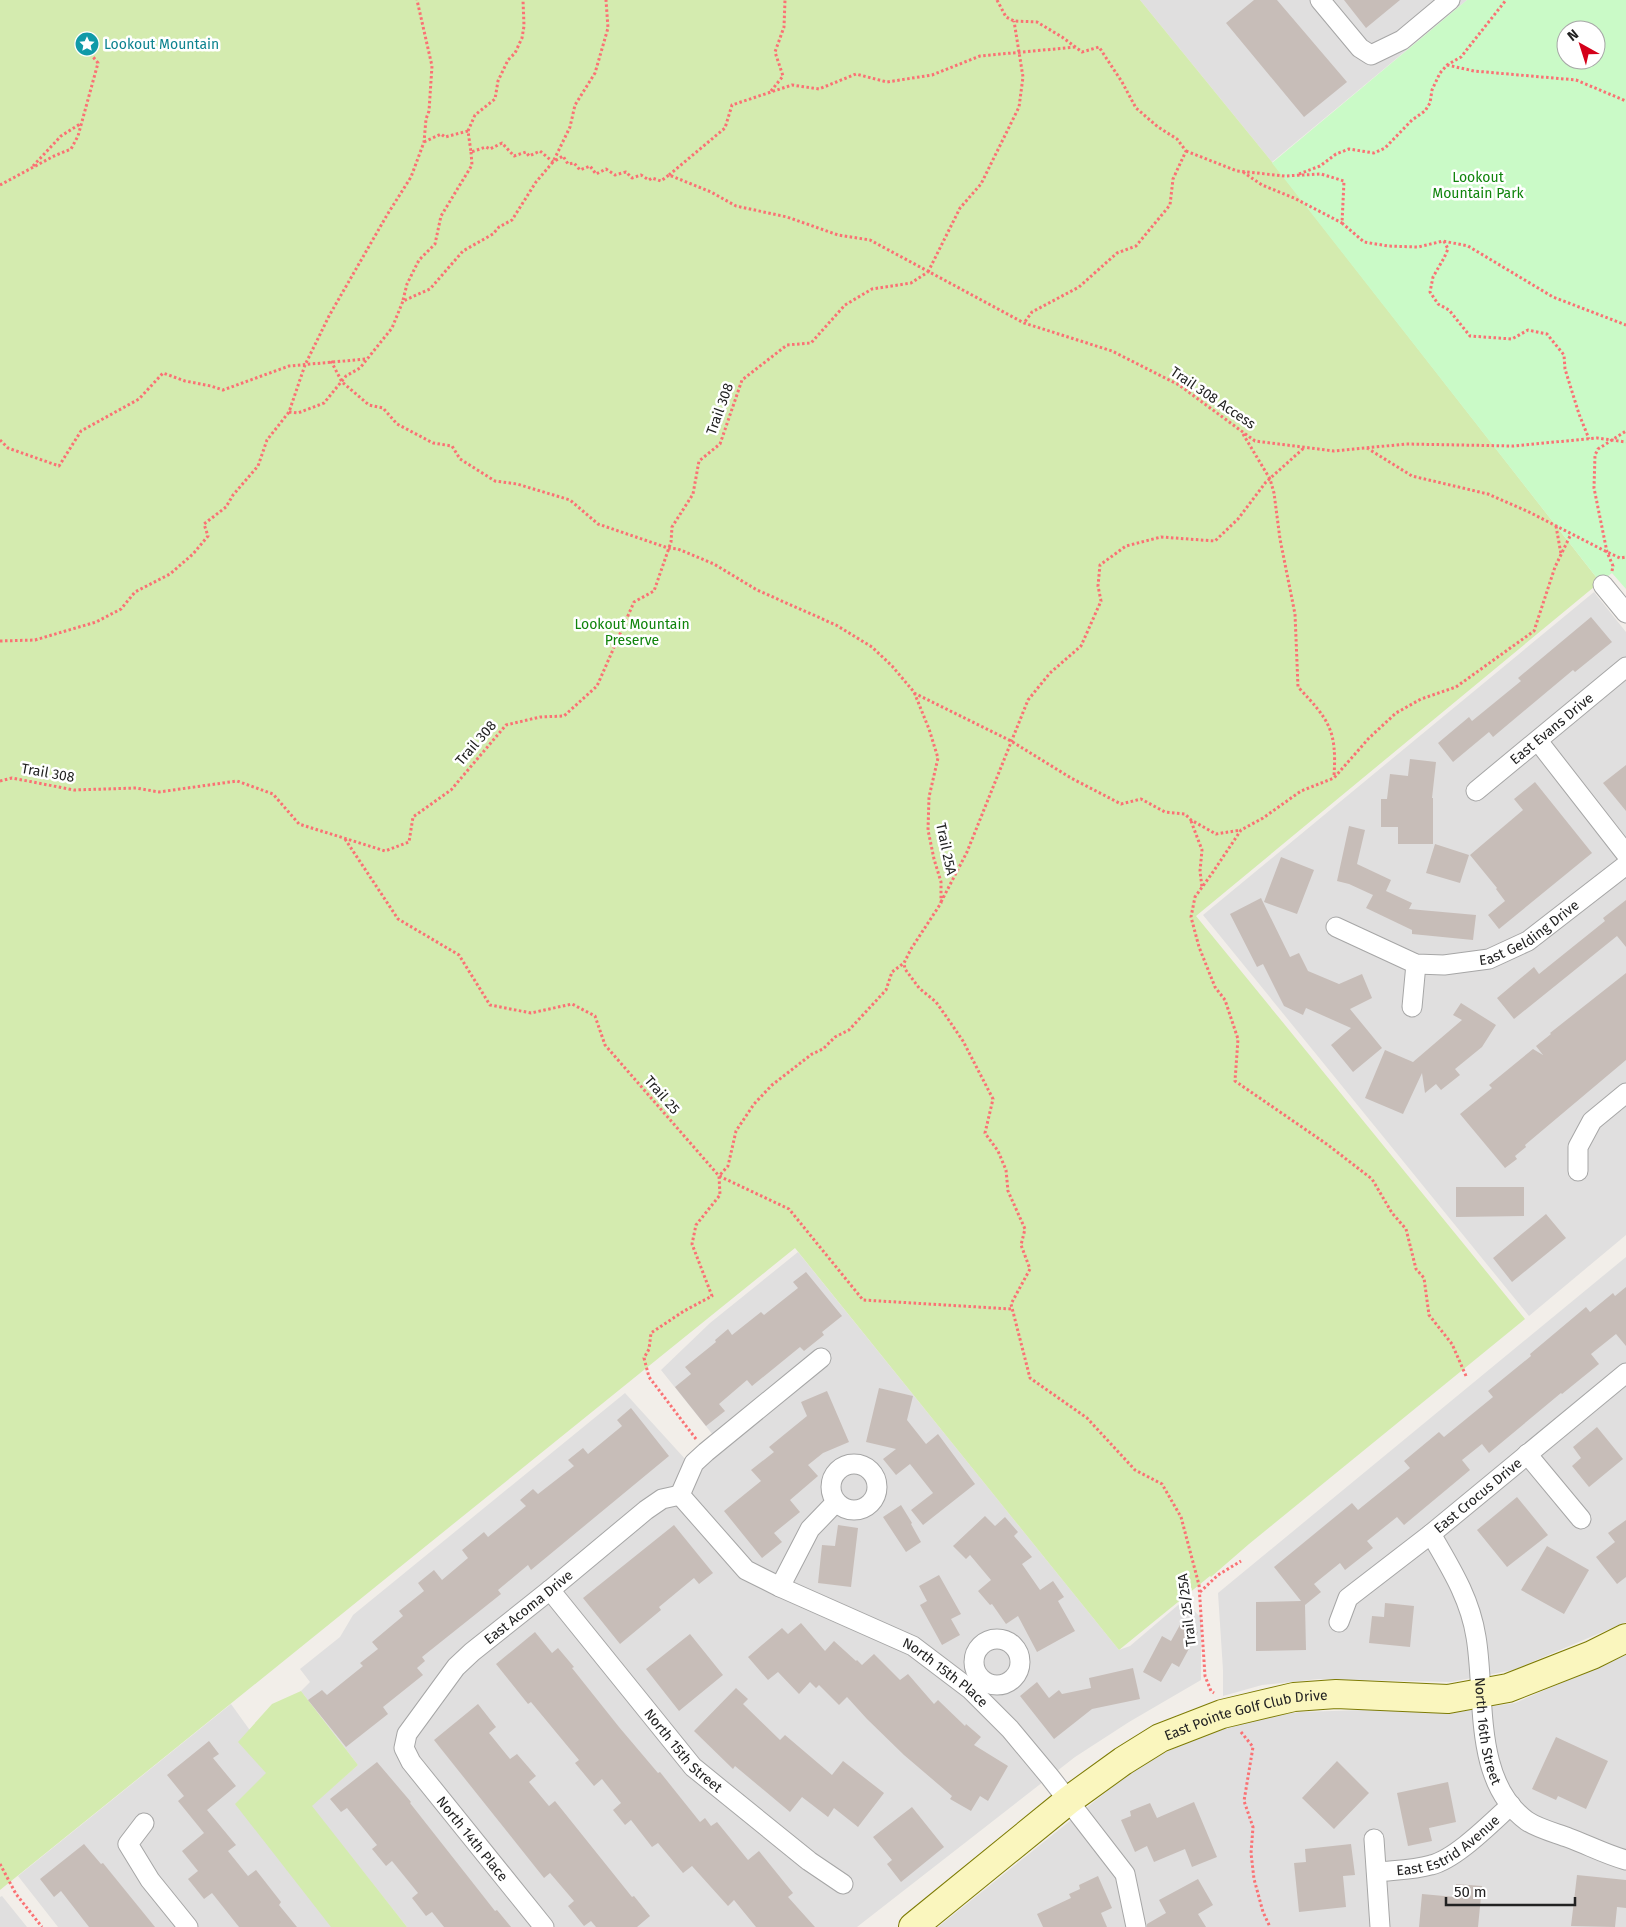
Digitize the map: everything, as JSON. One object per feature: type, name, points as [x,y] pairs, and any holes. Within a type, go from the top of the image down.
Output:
[{"type":"street","points":[[1320,0],[1360,48],[1371,55],[1402,40],[1450,0]]},
{"type":"street","points":[[1605,587],[1626,613]]},
{"type":"street","name":"East Evans Drive","points":[[1476,791],[1626,666]]},
{"type":"street","points":[[1538,741],[1626,854]]},
{"type":"street","name":"East Gelding Drive","points":[[1336,927],[1416,964],[1444,965],[1489,959],[1528,941],[1626,865]]},
{"type":"street","points":[[1412,1007],[1416,964]]},
{"type":"street","points":[[1578,1171],[1578,1147],[1592,1121],[1626,1093]]},
{"type":"street","points":[[680,1495],[694,1463],[821,1358]]},
{"type":"street","name":"East Crocus Drive","points":[[1339,1622],[1348,1598],[1431,1534],[1626,1373]]},
{"type":"street","points":[[1527,1454],[1581,1519]]},
{"type":"street","name":"North 15th Place","points":[[680,1495],[746,1570],[913,1646],[976,1685],[1069,1800],[1125,1874],[1136,1927]]},
{"type":"street","name":"East Acoma Drive","points":[[404,1748],[407,1734],[456,1667],[472,1652],[646,1510],[662,1499],[680,1495]]},
{"type":"street","points":[[780,1587],[810,1529],[836,1502]]},
{"type":"street","name":"North 16th Street","points":[[1431,1534],[1468,1600],[1476,1637],[1482,1692],[1483,1728],[1488,1754],[1498,1785],[1511,1805],[1528,1821],[1626,1860]]},
{"type":"street","name":"North 15th Street","points":[[550,1590],[692,1767],[809,1861],[843,1884]]},
{"type":"street","name":"East Pointe Golf Club Drive","points":[[916,1925],[1069,1800],[1123,1761],[1160,1738],[1222,1714],[1294,1697],[1336,1694],[1448,1699],[1508,1688],[1592,1655],[1626,1638]]},
{"type":"street","name":"North 14th Place","points":[[404,1748],[415,1768],[544,1927]]},
{"type":"street","name":"East Estrid Avenue","points":[[1377,1872],[1433,1865],[1447,1858],[1511,1805]]},
{"type":"street","points":[[144,1823],[128,1844],[150,1880],[188,1927]]},
{"type":"street","name":"East Estrid Avenue","points":[[1374,1839],[1380,1927]]},
{"type":"path","points":[[0,641],[35,640],[96,622],[121,609],[134,592],[170,574],[193,554],[208,536],[204,524],[226,507],[233,495],[258,466],[267,440],[289,412],[305,365],[329,316],[411,177],[424,142],[426,119],[429,111],[432,66],[417,0]]},
{"type":"path","points":[[289,412],[298,413],[324,403],[346,376],[360,368],[392,328],[403,301],[407,284],[419,260],[435,244],[441,216],[472,165],[468,131],[475,115],[495,99],[498,81],[508,60],[515,53],[522,38],[524,26],[523,0]]},
{"type":"path","points":[[403,301],[430,289],[463,251],[493,234],[499,227],[512,220],[536,182],[553,162],[570,127],[575,105],[595,73],[608,28],[606,0]]},
{"type":"path","points":[[771,92],[783,76],[775,52],[784,27],[785,0]]},
{"type":"path","points":[[997,0],[1006,17],[1014,21],[1037,22],[1082,52],[1099,47],[1122,82],[1136,108],[1158,127],[1177,139],[1186,151],[1241,171],[1262,185],[1294,198],[1342,223],[1364,242],[1380,245],[1418,247],[1443,241],[1468,246],[1553,297],[1626,325]]},
{"type":"path","points":[[1296,175],[1320,166],[1336,154],[1349,149],[1374,153],[1384,148],[1412,120],[1425,112],[1440,73],[1447,65],[1461,57],[1506,0]]},
{"type":"path","points":[[928,272],[960,208],[981,184],[1020,107],[1023,78],[1014,21]]},
{"type":"path","points":[[0,185],[71,149],[81,124],[98,63],[86,48],[92,34]]},
{"type":"path","points":[[553,162],[563,156],[568,164],[574,163],[580,170],[590,166],[596,174],[606,169],[615,175],[626,172],[632,178],[641,175],[649,180],[652,178],[661,181],[725,128],[732,106],[792,85],[819,89],[856,74],[887,82],[932,75],[980,56],[1076,47]]},
{"type":"path","points":[[1447,65],[1474,71],[1576,80],[1626,101]]},
{"type":"path","points":[[30,169],[61,136],[81,124]]},
{"type":"path","points":[[424,142],[441,134],[445,137],[468,131]]},
{"type":"path","points":[[471,152],[486,147],[490,149],[502,143],[514,156],[526,152],[529,156],[540,151],[553,162]]},
{"type":"path","points":[[1024,323],[1032,312],[1079,287],[1117,253],[1136,246],[1170,205],[1172,179],[1186,151]]},
{"type":"path","points":[[1241,171],[1296,175],[1322,174],[1344,181],[1342,223]]},
{"type":"path","name":"Trail 308 Access","points":[[669,175],[711,192],[736,206],[787,216],[838,235],[870,240],[1024,323],[1112,352],[1179,385],[1255,441],[1334,451],[1406,444],[1513,446],[1589,439],[1615,439],[1626,442]]},
{"type":"path","points":[[1443,241],[1448,249],[1433,276],[1430,292],[1438,304],[1449,310],[1470,336],[1512,339],[1528,330],[1547,334],[1564,355],[1565,369],[1589,439]]},
{"type":"path","name":"Trail 308","points":[[0,782],[12,778],[74,790],[136,788],[159,792],[237,781],[273,794],[298,824],[385,851],[409,842],[412,817],[451,790],[506,725],[540,716],[564,716],[596,686],[634,602],[654,591],[668,548],[672,527],[693,494],[699,461],[720,444],[742,380],[787,345],[811,342],[844,305],[872,289],[911,283],[928,272]]},
{"type":"path","points":[[0,440],[8,448],[59,466],[81,431],[139,399],[163,373],[185,381],[223,390],[289,366],[368,359]]},
{"type":"path","points":[[331,361],[342,382]]},
{"type":"path","name":"Trail 25A","points":[[342,382],[369,405],[383,408],[397,424],[433,443],[452,446],[460,460],[495,481],[517,484],[570,500],[598,524],[668,548],[678,549],[714,564],[757,590],[843,630],[872,647],[892,666],[914,692],[938,758],[929,797],[928,830],[941,882],[941,903]]},
{"type":"path","points":[[1242,431],[1270,479],[1274,493],[1286,572],[1295,614],[1298,687],[1318,708],[1331,729],[1335,754],[1334,778]]},
{"type":"path","points":[[1605,587],[1613,566],[1607,552],[1594,488],[1595,455],[1598,448],[1626,431]]},
{"type":"path","points":[[706,1452],[649,1378],[644,1358],[649,1349],[651,1333],[684,1311],[712,1296],[692,1244],[696,1225],[720,1195],[719,1176],[728,1166],[736,1130],[772,1085],[812,1054],[823,1049],[835,1037],[849,1030],[886,990],[892,972],[904,963],[941,903],[967,852],[1028,700],[1050,672],[1081,646],[1102,600],[1098,586],[1100,565],[1126,546],[1161,537],[1215,541],[1238,518],[1270,479],[1305,447]]},
{"type":"path","points":[[1368,448],[1390,464],[1412,476],[1488,494],[1620,558],[1626,557]]},
{"type":"path","points":[[1555,525],[1562,554]]},
{"type":"path","points":[[914,692],[1011,741],[1071,778],[1121,804],[1141,798],[1165,812],[1185,814],[1191,820],[1216,834],[1241,830]]},
{"type":"path","points":[[1191,820],[1202,850],[1200,870],[1202,888]]},
{"type":"path","name":"Trail 25","points":[[344,838],[398,919],[459,955],[490,1005],[531,1013],[572,1004],[595,1016],[605,1045],[719,1176],[789,1209],[863,1300],[1011,1310]]},
{"type":"path","points":[[904,963],[905,969],[920,988],[936,1002],[963,1041],[993,1099],[984,1133],[998,1151],[1006,1170],[1008,1191],[1025,1229],[1021,1245],[1030,1269],[1011,1304],[1011,1310]]},
{"type":"path","name":"Trail 25/25A","points":[[1011,1310],[1030,1378],[1087,1418],[1135,1470],[1162,1484],[1181,1517],[1199,1592],[1205,1676],[1211,1691],[1238,1710]]},
{"type":"path","points":[[1199,1592],[1218,1575],[1241,1561]]},
{"type":"path","points":[[1238,1710],[1241,1732],[1253,1747],[1244,1801],[1254,1827],[1251,1853],[1254,1879],[1263,1912],[1270,1927]]},
{"type":"path","points":[[0,1864],[16,1894],[42,1927]]},
{"type":"path","points":[[0,1876],[4,1873]]},
{"type":"shaded area","points":[[1140,0],[1467,0],[1272,162]]},
{"type":"shaded area","points":[[1594,592],[1626,632],[1626,1235],[1529,1316],[1203,915]]},
{"type":"shaded area","points":[[798,1252],[1119,1650],[1130,1646],[1184,1600],[1201,1618],[1201,1680],[1129,1722],[1075,1757],[857,1927],[407,1927],[311,1806],[358,1765],[301,1691],[310,1682],[300,1669],[340,1637],[353,1615],[625,1393],[686,1460],[713,1435],[661,1370],[710,1323]]},
{"type":"shaded area","points":[[1626,1257],[1626,1622],[1513,1670],[1451,1682],[1318,1679],[1262,1685],[1223,1696],[1218,1593]]},
{"type":"shaded area","points":[[1626,1655],[1626,1927],[938,1927],[1126,1776],[1164,1753],[1214,1731],[1268,1716],[1301,1712],[1363,1710],[1452,1712],[1515,1703]]},
{"type":"shaded area","points":[[231,1704],[282,1775],[343,1927],[58,1927],[18,1876]]},
{"type":"shaded area","points":[[2,1896],[27,1927],[0,1927],[0,1897]]},
{"type":"green space","name":"Lookout Mountain Preserve","points":[[0,0],[1140,0],[1272,162],[1600,582],[1196,916],[1525,1319],[1211,1577],[1119,1650],[795,1248],[0,1890]]},
{"type":"green space","name":"Lookout Mountain Park","points":[[1467,0],[1626,0],[1626,589],[1612,573],[1600,582],[1272,163]]},
{"type":"green space","points":[[301,1691],[358,1765],[312,1806],[407,1927],[331,1927],[235,1804],[266,1773],[238,1742],[272,1704]]},
{"type":"building","points":[[1254,0],[1277,0],[1347,82],[1304,117],[1226,23]]},
{"type":"building","points":[[1344,0],[1400,0],[1366,28]]},
{"type":"building","points":[[1591,617],[1612,642],[1575,672],[1573,670],[1493,737],[1489,732],[1453,762],[1438,743],[1469,717],[1472,721],[1521,681],[1518,678]]},
{"type":"building","points":[[1410,759],[1436,762],[1432,798],[1433,844],[1398,844],[1398,827],[1381,827],[1381,799],[1387,799],[1390,774],[1408,776]]},
{"type":"building","points":[[1626,765],[1626,811],[1603,783]]},
{"type":"building","points":[[1535,782],[1592,853],[1499,929],[1488,915],[1505,901],[1497,888],[1470,855],[1523,810],[1514,799]]},
{"type":"building","points":[[1349,826],[1365,830],[1357,864],[1391,880],[1386,891],[1412,903],[1409,909],[1476,915],[1473,940],[1412,934],[1412,930],[1366,908],[1373,895],[1349,884],[1337,881]]},
{"type":"building","points":[[1435,844],[1469,855],[1460,883],[1426,873]]},
{"type":"building","points":[[1281,857],[1314,870],[1297,914],[1264,902]]},
{"type":"building","points":[[1261,898],[1290,957],[1299,953],[1308,971],[1339,984],[1362,974],[1372,998],[1350,1009],[1382,1048],[1353,1072],[1331,1045],[1351,1028],[1306,1008],[1303,1015],[1284,1006],[1263,964],[1257,967],[1230,914]]},
{"type":"building","points":[[1626,900],[1626,947],[1617,936],[1514,1019],[1497,998],[1534,967],[1539,974],[1605,921],[1603,918]]},
{"type":"building","points":[[1626,973],[1626,1060],[1525,1145],[1526,1147],[1515,1156],[1517,1159],[1505,1168],[1460,1114],[1492,1088],[1489,1085],[1533,1049],[1543,1055],[1536,1046]]},
{"type":"building","points":[[1461,1003],[1496,1025],[1482,1047],[1455,1069],[1460,1075],[1441,1090],[1436,1084],[1425,1093],[1422,1073],[1403,1114],[1365,1098],[1385,1050],[1413,1062],[1462,1020],[1453,1015]]},
{"type":"building","points":[[1456,1187],[1524,1187],[1524,1216],[1456,1217]]},
{"type":"building","points":[[1546,1214],[1566,1238],[1512,1282],[1493,1258]]},
{"type":"building","points":[[806,1272],[842,1316],[822,1332],[824,1335],[804,1351],[800,1347],[752,1386],[747,1380],[719,1404],[725,1411],[706,1426],[675,1387],[691,1374],[685,1367],[716,1342],[715,1340],[728,1329],[732,1335],[761,1312],[764,1315],[798,1288],[793,1282]]},
{"type":"building","points":[[1626,1287],[1626,1346],[1616,1334],[1591,1354],[1599,1364],[1489,1453],[1482,1444],[1462,1460],[1470,1470],[1404,1525],[1397,1517],[1367,1541],[1373,1548],[1345,1570],[1340,1563],[1314,1584],[1321,1592],[1305,1605],[1306,1650],[1256,1651],[1256,1602],[1301,1601],[1274,1567],[1352,1503],[1358,1510],[1410,1468],[1404,1461],[1439,1432],[1444,1437],[1493,1397],[1488,1391],[1586,1307],[1590,1312],[1613,1293],[1615,1296]]},
{"type":"building","points":[[879,1388],[913,1396],[907,1420],[926,1444],[938,1434],[975,1484],[923,1525],[911,1510],[933,1493],[910,1464],[896,1475],[883,1459],[896,1449],[866,1442]]},
{"type":"building","points":[[827,1391],[849,1442],[823,1453],[808,1465],[818,1476],[790,1500],[800,1512],[774,1533],[782,1542],[762,1558],[724,1511],[761,1481],[751,1470],[774,1452],[769,1447],[807,1416],[801,1402]]},
{"type":"building","points":[[631,1408],[669,1456],[531,1570],[528,1565],[498,1590],[501,1594],[422,1657],[425,1661],[417,1668],[423,1675],[383,1707],[388,1714],[346,1747],[308,1700],[322,1690],[327,1695],[363,1666],[360,1663],[378,1649],[372,1642],[403,1616],[399,1611],[424,1591],[418,1583],[434,1570],[442,1580],[468,1558],[462,1550],[484,1532],[488,1537],[526,1506],[520,1500],[533,1489],[538,1494],[574,1466],[568,1460],[583,1448],[588,1454],[622,1426],[617,1420]]},
{"type":"building","points":[[1597,1427],[1623,1459],[1589,1487],[1572,1466],[1581,1458],[1573,1447]]},
{"type":"building","points":[[1517,1497],[1548,1535],[1507,1567],[1477,1530]]},
{"type":"building","points":[[901,1505],[921,1542],[906,1552],[883,1517]]},
{"type":"building","points":[[985,1516],[995,1526],[1005,1517],[1018,1532],[1014,1536],[1032,1557],[1022,1564],[1040,1590],[1053,1581],[1064,1597],[1058,1601],[1075,1631],[1037,1652],[1018,1616],[1006,1624],[992,1604],[990,1605],[978,1591],[991,1580],[970,1555],[966,1559],[953,1546]]},
{"type":"building","points":[[1626,1520],[1626,1577],[1617,1584],[1596,1557],[1615,1542],[1608,1533]]},
{"type":"building","points":[[674,1525],[713,1573],[699,1584],[694,1578],[659,1607],[661,1610],[620,1644],[583,1598]]},
{"type":"building","points":[[838,1525],[858,1528],[851,1587],[818,1583],[822,1545],[835,1546]]},
{"type":"building","points":[[1547,1546],[1589,1570],[1564,1614],[1521,1590]]},
{"type":"building","points":[[939,1575],[961,1614],[951,1619],[960,1635],[942,1645],[920,1605],[927,1601],[919,1586]]},
{"type":"building","points":[[1385,1603],[1414,1606],[1410,1647],[1369,1643],[1372,1616],[1384,1617]]},
{"type":"building","points":[[801,1623],[825,1651],[834,1641],[862,1665],[874,1654],[900,1680],[908,1674],[934,1704],[938,1700],[965,1726],[966,1724],[981,1737],[974,1745],[1008,1766],[988,1801],[980,1796],[971,1811],[950,1799],[952,1796],[904,1755],[847,1697],[839,1705],[819,1685],[816,1688],[810,1682],[799,1694],[778,1672],[768,1680],[748,1657],[782,1628],[788,1634]]},
{"type":"building","points":[[1181,1623],[1198,1632],[1179,1667],[1172,1663],[1161,1682],[1143,1672],[1162,1636],[1171,1641]]},
{"type":"building","points":[[535,1632],[552,1653],[558,1648],[619,1727],[658,1773],[660,1772],[700,1822],[705,1818],[711,1826],[717,1822],[748,1860],[759,1851],[793,1893],[788,1897],[815,1927],[756,1927],[734,1900],[728,1906],[692,1866],[683,1873],[658,1843],[652,1847],[631,1820],[625,1825],[613,1810],[621,1803],[602,1779],[594,1786],[575,1763],[579,1760],[531,1702],[528,1704],[496,1664]]},
{"type":"building","points":[[690,1634],[723,1675],[679,1711],[646,1669]]},
{"type":"building","points":[[1133,1668],[1140,1699],[1092,1709],[1054,1739],[1020,1696],[1037,1682],[1049,1698],[1059,1690],[1062,1694],[1091,1688],[1089,1678]]},
{"type":"building","points":[[736,1688],[748,1699],[743,1704],[780,1740],[785,1735],[832,1775],[843,1761],[884,1793],[858,1827],[834,1808],[828,1817],[802,1797],[790,1812],[735,1766],[733,1769],[694,1731]]},
{"type":"building","points":[[478,1704],[496,1727],[489,1733],[510,1759],[517,1754],[536,1776],[529,1782],[549,1806],[555,1801],[632,1897],[634,1896],[650,1916],[637,1927],[596,1927],[591,1921],[584,1926],[568,1906],[574,1901],[550,1873],[544,1878],[434,1740]]},
{"type":"building","points":[[1556,1737],[1608,1761],[1586,1809],[1558,1796],[1556,1800],[1532,1789]]},
{"type":"building","points":[[209,1741],[219,1754],[213,1758],[236,1786],[207,1810],[236,1845],[228,1851],[248,1876],[256,1870],[281,1902],[279,1905],[297,1927],[239,1927],[212,1893],[204,1899],[188,1879],[198,1871],[182,1851],[204,1833],[178,1801],[184,1796],[167,1775]]},
{"type":"building","points":[[1337,1761],[1369,1793],[1334,1829],[1302,1798]]},
{"type":"building","points":[[377,1762],[411,1802],[495,1911],[497,1910],[511,1927],[444,1927],[432,1912],[426,1916],[412,1898],[418,1893],[392,1861],[386,1866],[372,1849],[377,1845],[347,1808],[341,1812],[330,1799]]},
{"type":"building","points":[[1448,1782],[1456,1822],[1429,1828],[1432,1841],[1408,1846],[1397,1793]]},
{"type":"building","points":[[1194,1802],[1217,1857],[1192,1867],[1185,1849],[1154,1862],[1147,1846],[1135,1852],[1121,1820],[1131,1816],[1130,1811],[1150,1803],[1157,1818]]},
{"type":"building","points":[[912,1807],[944,1847],[901,1882],[887,1864],[892,1860],[873,1837]]},
{"type":"building","points":[[84,1844],[101,1864],[103,1863],[155,1927],[89,1927],[61,1891],[54,1897],[40,1879]]},
{"type":"building","points":[[1351,1844],[1355,1875],[1343,1876],[1346,1907],[1299,1912],[1294,1863],[1306,1862],[1305,1849]]},
{"type":"building","points":[[1577,1875],[1626,1880],[1626,1908],[1617,1907],[1615,1927],[1571,1926]]},
{"type":"building","points":[[1098,1876],[1112,1908],[1101,1913],[1107,1927],[1043,1927],[1037,1914],[1071,1898],[1069,1894],[1080,1889],[1079,1885]]},
{"type":"building","points":[[1198,1879],[1213,1905],[1198,1914],[1206,1927],[1147,1927],[1147,1924],[1166,1913],[1159,1900]]},
{"type":"building","points":[[1456,1884],[1482,1886],[1478,1927],[1419,1927],[1422,1894],[1455,1897]]},
{"type":"place","name":"Lookout Mountain","points":[[87,44]]}]
